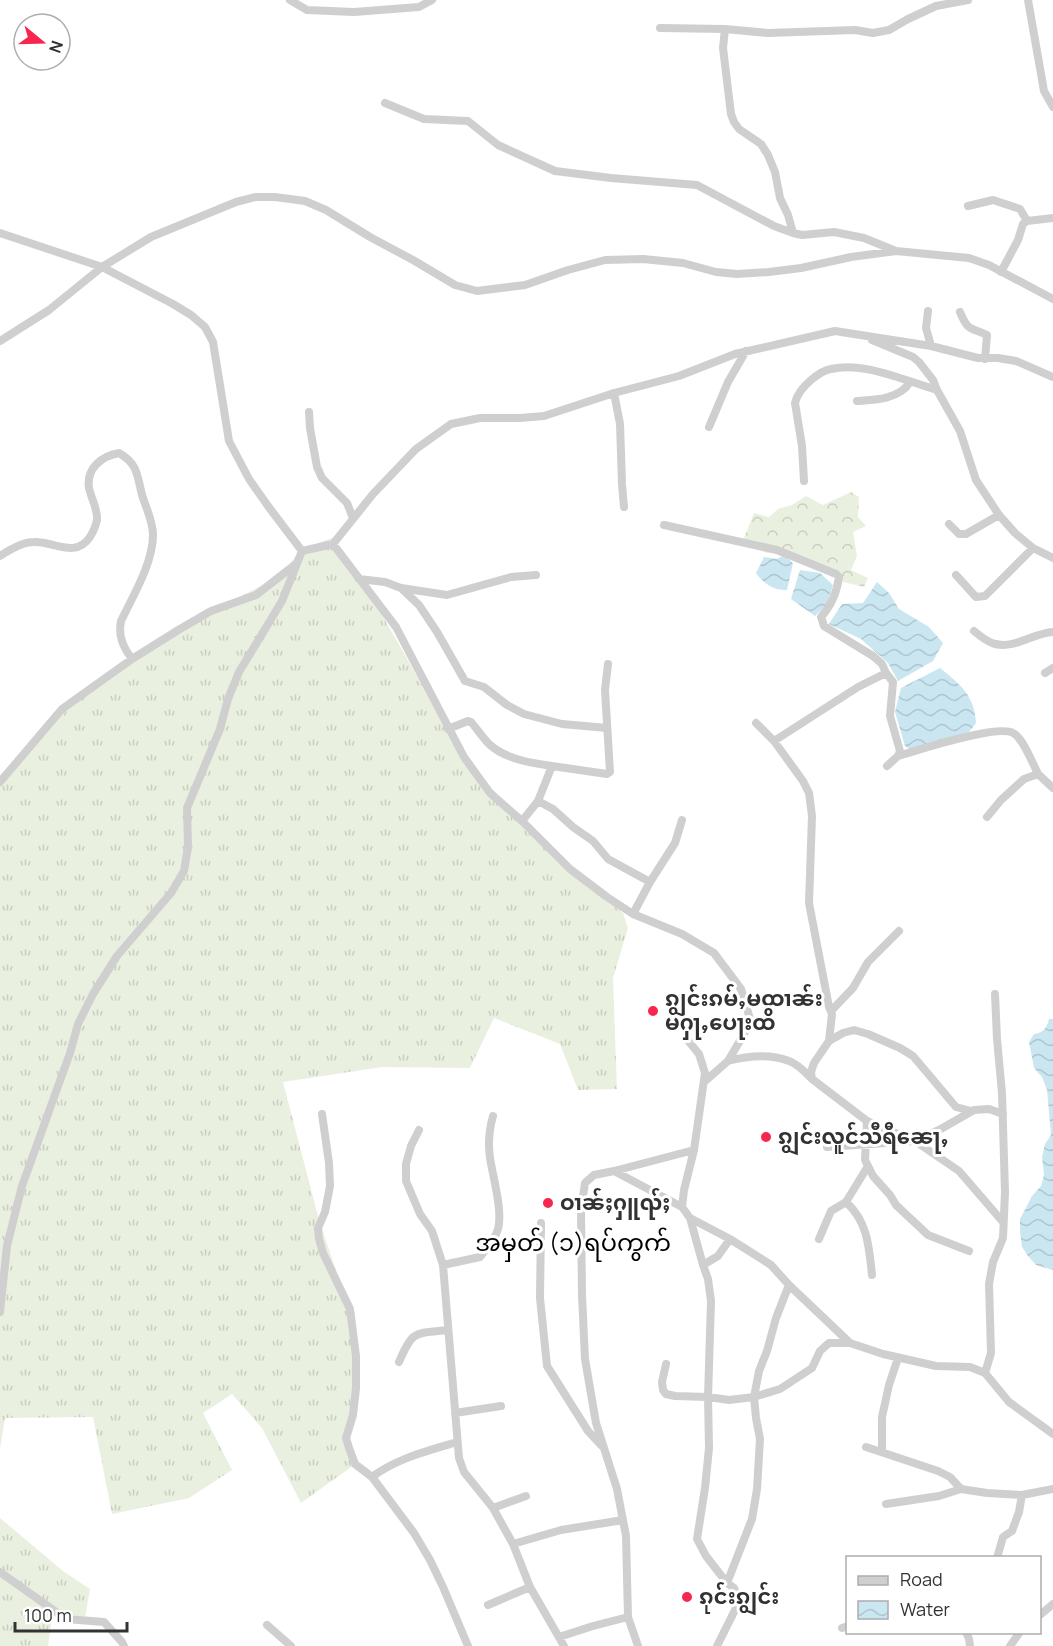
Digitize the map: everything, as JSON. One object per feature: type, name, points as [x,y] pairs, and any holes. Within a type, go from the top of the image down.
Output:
[{"type":"street","points":[[290,0],[307,10],[354,12],[420,7],[432,0]]},
{"type":"street","points":[[660,28],[725,29],[768,33],[855,30],[873,33],[889,30],[936,6],[968,0]]},
{"type":"street","points":[[1028,0],[1044,91],[1053,107]]},
{"type":"street","points":[[725,29],[723,48],[731,114],[739,129],[761,144],[768,154],[775,172],[780,198],[793,233]]},
{"type":"street","points":[[385,103],[424,118],[468,121],[498,145],[555,171],[697,185],[774,226],[793,233],[802,235],[834,232],[864,238],[896,251]]},
{"type":"street","points":[[0,341],[49,310],[102,267],[151,237],[236,202],[275,197],[305,201],[326,210],[455,285],[477,291],[525,285],[605,260],[643,259],[683,263],[716,272],[738,274],[801,268],[851,257],[896,251],[969,258],[989,265],[1053,299]]},
{"type":"street","points":[[968,206],[993,201],[1020,209],[1027,221]]},
{"type":"street","points":[[1001,272],[1018,240],[1023,224],[1027,221],[1053,218]]},
{"type":"street","points":[[0,233],[102,267],[182,309],[205,327],[213,342],[229,441],[249,479],[302,551]]},
{"type":"street","points":[[928,311],[926,328],[931,346]]},
{"type":"street","points":[[960,312],[965,324],[971,330],[987,335],[985,359]]},
{"type":"street","points":[[302,551],[333,544],[352,518],[416,449],[451,424],[480,418],[544,416],[614,393],[679,376],[746,351],[835,331],[931,346],[985,359],[998,358],[1016,361],[1053,376]]},
{"type":"street","points":[[862,335],[913,357],[919,362],[933,380],[960,431],[976,480],[999,515],[1033,548],[1053,558]]},
{"type":"street","points":[[709,427],[728,382],[746,351]]},
{"type":"street","points":[[804,481],[802,446],[795,403],[806,384],[819,374],[831,369],[857,368],[883,373],[937,390]]},
{"type":"street","points":[[857,401],[873,400],[900,393],[910,382]]},
{"type":"street","points":[[614,393],[620,424],[624,507]]},
{"type":"street","points":[[309,412],[317,467],[322,478],[347,503],[352,518]]},
{"type":"street","points":[[0,556],[25,543],[35,542],[73,549],[80,547],[89,538],[97,518],[89,485],[93,468],[100,460],[111,454],[119,453],[129,459],[136,469],[153,534],[148,562],[121,621],[119,631],[124,648],[132,659]]},
{"type":"street","points":[[949,524],[959,534],[966,534],[999,515]]},
{"type":"street","points":[[664,525],[777,550],[836,574],[839,581],[832,601],[821,617],[824,626],[873,656],[882,664],[893,682],[890,716],[900,751],[898,756]]},
{"type":"street","points":[[333,544],[396,627],[448,729],[464,757],[490,793],[570,869],[607,897],[633,914],[682,934],[714,953],[741,989],[751,1022],[728,1061],[704,1082]]},
{"type":"street","points":[[956,575],[976,597],[985,596],[1033,548]]},
{"type":"street","points":[[0,1312],[7,1246],[22,1186],[70,1053],[78,1024],[93,994],[117,956],[171,893],[184,871],[188,847],[187,808],[220,729],[238,672],[282,601],[302,551]]},
{"type":"street","points":[[0,782],[62,710],[132,659],[211,610],[256,595],[297,564]]},
{"type":"street","points":[[359,579],[447,595],[512,577],[536,575]]},
{"type":"street","points":[[401,588],[419,605],[465,681],[484,687],[507,705],[524,714],[562,724],[607,728]]},
{"type":"street","points":[[974,631],[996,645],[1016,644],[1053,632]]},
{"type":"street","points":[[448,729],[468,721],[499,752],[533,764],[607,774],[611,769],[605,690],[608,664]]},
{"type":"street","points":[[774,741],[858,687],[886,673]]},
{"type":"street","points":[[756,723],[774,741],[809,793],[812,816],[809,903],[832,1014],[829,1041]]},
{"type":"street","points":[[887,766],[898,756],[977,734],[1013,733],[1020,740],[1038,774],[1053,788]]},
{"type":"street","points":[[522,821],[538,801],[552,766]]},
{"type":"street","points":[[987,817],[1001,800],[1024,779],[1038,774]]},
{"type":"street","points":[[538,801],[553,809],[593,841],[608,859],[650,882]]},
{"type":"street","points":[[633,914],[675,843],[682,820]]},
{"type":"street","points":[[831,1011],[852,988],[868,962],[898,931]]},
{"type":"street","points":[[986,1372],[991,1353],[989,1284],[993,1262],[1003,1238],[1005,1192],[995,994]]},
{"type":"street","points":[[812,1079],[811,1072],[814,1063],[829,1041],[854,1030],[900,1048],[913,1056],[956,1107],[970,1112]]},
{"type":"street","points":[[682,1207],[694,1150],[705,1073],[699,1054],[685,1037]]},
{"type":"street","points":[[728,1061],[746,1056],[773,1057],[790,1061],[867,1121],[915,1141],[959,1171],[1004,1222]]},
{"type":"street","points":[[827,1147],[915,1141],[975,1110],[989,1109],[1002,1114]]},
{"type":"street","points":[[322,1114],[330,1186],[325,1212],[318,1228],[319,1239],[323,1253],[350,1309],[356,1356],[353,1415],[346,1438],[354,1464],[372,1477],[414,1533],[430,1560],[468,1646]]},
{"type":"street","points":[[443,1264],[480,1257],[493,1241],[499,1227],[498,1204],[490,1156],[489,1133],[493,1116]]},
{"type":"street","points":[[867,1121],[865,1161],[873,1176],[896,1205],[928,1235],[969,1251]]},
{"type":"street","points":[[419,1130],[406,1164],[406,1181],[420,1214],[432,1231],[443,1264],[459,1458],[464,1472],[493,1508],[513,1544],[530,1587],[564,1646]]},
{"type":"street","points":[[638,1646],[628,1617],[626,1536],[617,1489],[596,1423],[585,1359],[581,1210],[585,1183],[594,1175],[694,1150]]},
{"type":"street","points":[[819,1239],[831,1211],[846,1202],[868,1166]]},
{"type":"street","points":[[614,1171],[682,1207],[690,1218],[708,1280],[711,1302],[709,1448],[697,1539],[706,1556],[738,1595],[736,1608],[717,1646]]},
{"type":"street","points":[[846,1202],[855,1211],[864,1228],[872,1275]]},
{"type":"street","points":[[690,1218],[730,1239],[771,1265],[850,1343]]},
{"type":"street","points":[[541,1223],[540,1298],[547,1366],[588,1431],[604,1447]]},
{"type":"street","points":[[703,1265],[718,1256],[730,1239]]},
{"type":"street","points":[[727,1583],[752,1519],[757,1489],[760,1439],[754,1397],[759,1371],[789,1284]]},
{"type":"street","points":[[399,1362],[413,1336],[448,1330]]},
{"type":"street","points":[[666,1364],[662,1382],[666,1394],[729,1400],[754,1397],[780,1389],[812,1368],[820,1351],[829,1343],[850,1343],[898,1358],[936,1366],[970,1367],[986,1372],[1009,1402],[1053,1434]]},
{"type":"street","points":[[882,1451],[882,1417],[898,1358]]},
{"type":"street","points":[[455,1413],[501,1406]]},
{"type":"street","points":[[372,1477],[413,1456],[457,1442]]},
{"type":"street","points":[[866,1447],[950,1477],[961,1489]]},
{"type":"street","points":[[886,1504],[939,1496],[961,1489],[1022,1495],[1053,1489]]},
{"type":"street","points":[[997,1556],[1003,1537],[1012,1531],[1022,1495]]},
{"type":"street","points":[[493,1508],[526,1496]]},
{"type":"street","points":[[513,1544],[561,1530],[623,1520]]},
{"type":"street","points":[[0,1572],[66,1618],[104,1622],[124,1646]]},
{"type":"street","points":[[488,1605],[530,1587]]},
{"type":"street","points":[[1041,1614],[1053,1604]]},
{"type":"street","points":[[559,1637],[628,1617]]},
{"type":"street","points":[[267,1625],[291,1646]]},
{"type":"green space","points":[[851,492],[859,497],[858,517],[866,526],[853,532],[857,556],[851,570],[868,578],[864,587],[839,581],[819,565],[785,551],[767,553],[742,543],[754,513],[769,517],[778,509],[792,505],[806,496],[823,505]]},
{"type":"green space","points":[[332,538],[359,575],[466,761],[583,881],[623,913],[628,928],[613,978],[617,1089],[578,1090],[560,1044],[494,1018],[470,1068],[382,1067],[283,1082],[319,1220],[347,1303],[358,1389],[345,1441],[354,1465],[301,1503],[262,1428],[232,1394],[203,1413],[232,1470],[189,1498],[112,1514],[93,1417],[5,1418],[0,1449],[0,776],[91,686],[216,609],[282,575],[300,550]]},
{"type":"green space","points":[[0,1518],[63,1571],[90,1589],[85,1618],[53,1611],[48,1646],[0,1646]]},
{"type":"water","points":[[784,555],[793,563],[787,590],[769,586],[756,573],[764,557],[777,559]]},
{"type":"water","points":[[800,570],[820,573],[833,585],[827,604],[815,616],[791,599]]},
{"type":"water","points":[[877,582],[889,593],[899,609],[929,627],[943,643],[933,661],[898,681],[888,663],[861,639],[829,624],[842,604],[863,603]]},
{"type":"water","points":[[940,668],[965,691],[973,705],[976,723],[969,732],[912,751],[905,746],[895,712],[901,688]]},
{"type":"water","points":[[1049,1019],[1053,1019],[1053,1270],[1036,1265],[1028,1256],[1022,1247],[1020,1231],[1020,1219],[1032,1196],[1041,1186],[1044,1175],[1042,1157],[1045,1144],[1051,1135],[1047,1090],[1042,1077],[1034,1068],[1029,1042],[1034,1034],[1044,1030]]},
{"type":"place","name":"ၵျွင်းၵမ်ႇမထၢၼ်း မႁႃႇပေႃးထိ","points":[[653,1011]]},
{"type":"place","name":"ၵျွင်းလူင်သီရီၼေႃႇ","points":[[766,1137]]},
{"type":"place","name":"ဝၢၼ်ႈႁူၺ်ႈ","points":[[548,1203]]},
{"type":"place","name":"ၵုင်းၵျွင်း","points":[[687,1597]]},
{"type":"district","name":"အမှတ် (၁)ရပ်ကွက်","points":[[573,1243]]}]
